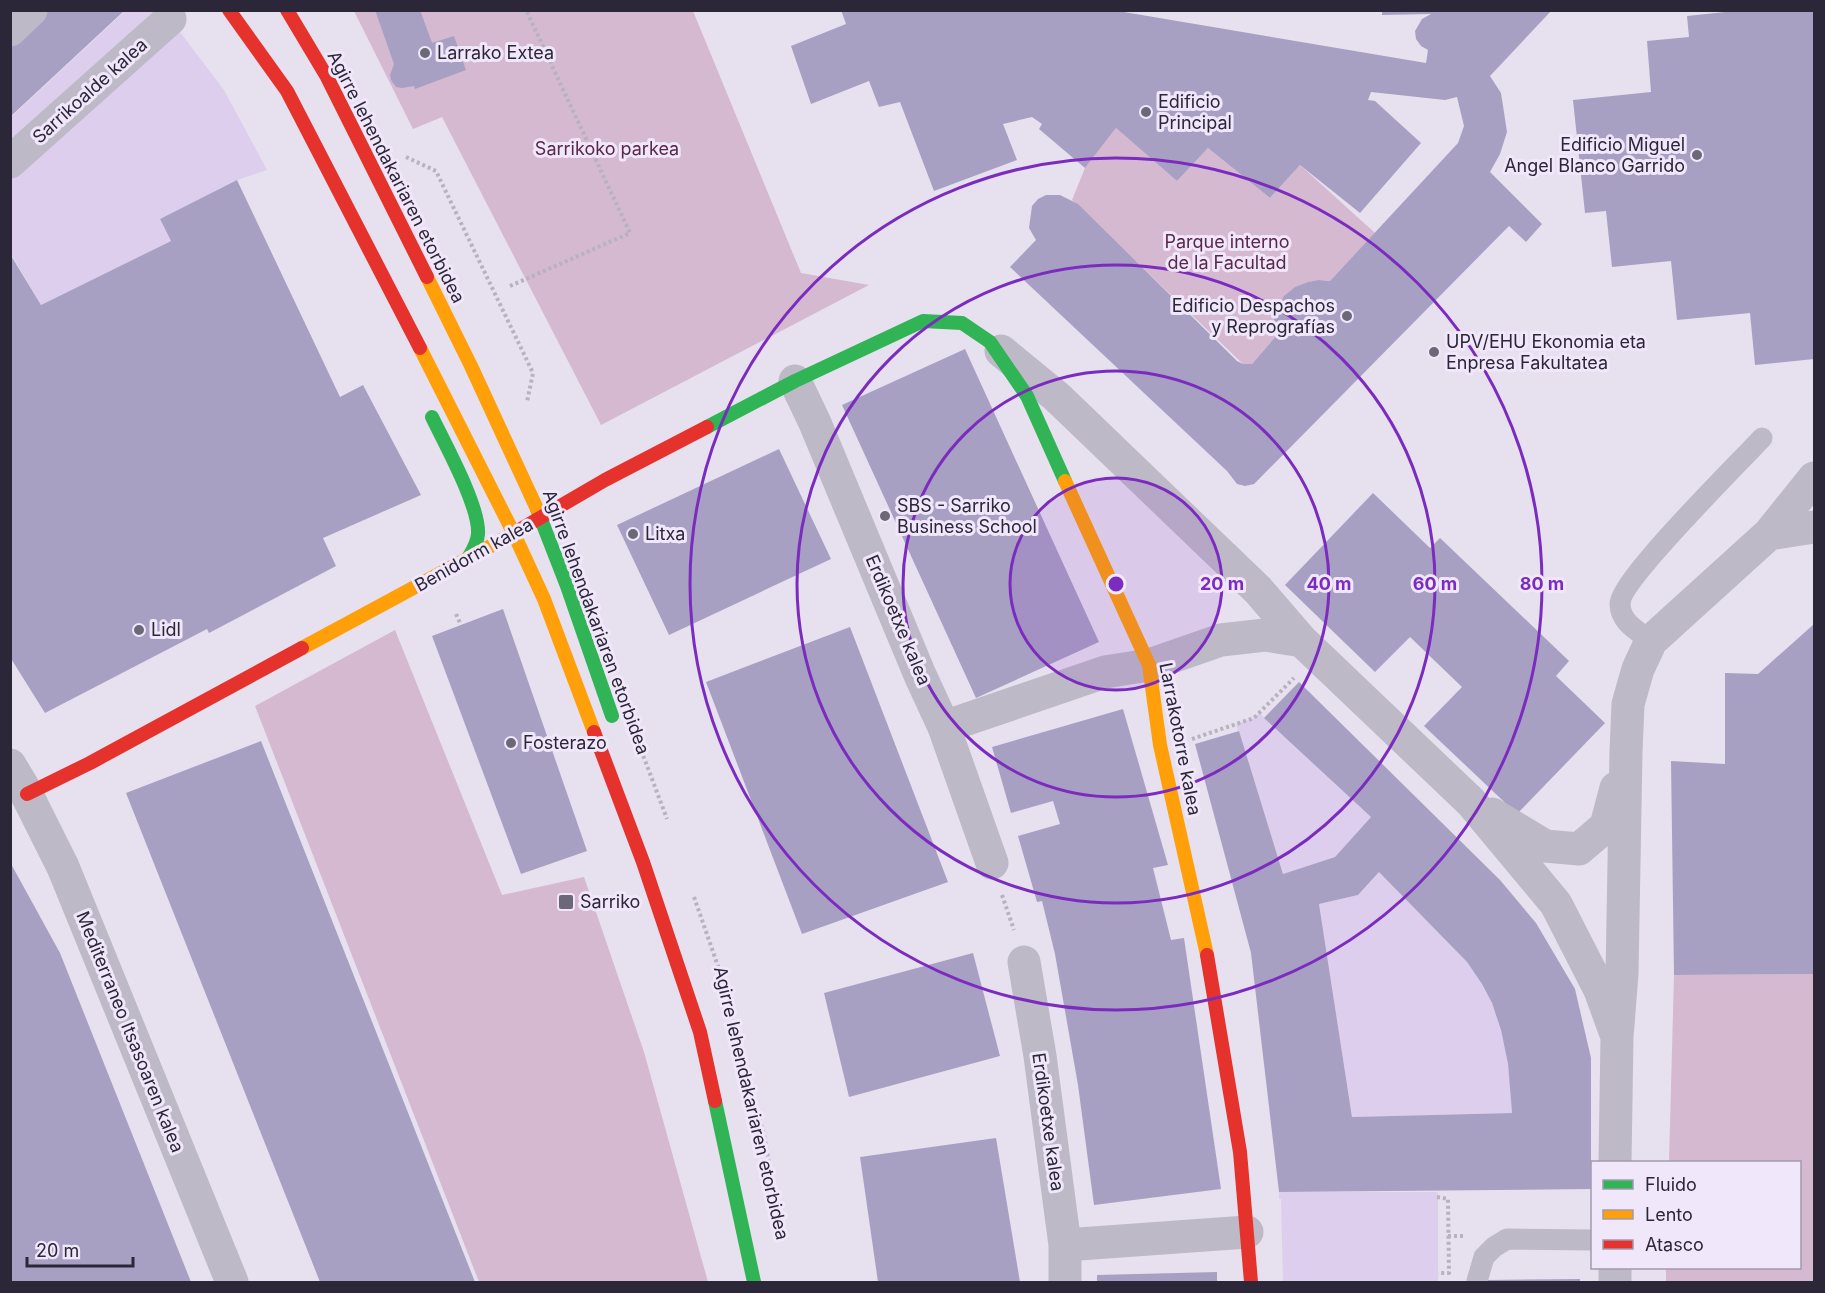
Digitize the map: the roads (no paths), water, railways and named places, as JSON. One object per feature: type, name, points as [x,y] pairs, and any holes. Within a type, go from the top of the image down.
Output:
[{"type":"main road","name":"Agirre lehendakariaren etorbidea","points":[[229,10],[288,91],[437,380],[544,599],[639,851],[700,1032],[754,1282]]},
{"type":"main road","name":"Agirre lehendakariaren etorbidea","points":[[287,10],[327,77],[471,366],[541,517],[616,728]]},
{"type":"main road","name":"Benidorm kalea","points":[[18,784],[90,764],[467,560],[605,480],[795,381],[923,321]]},
{"type":"main road","name":"Larrakotorre kalea","points":[[923,321],[962,323],[990,342],[1027,396],[1125,617],[1149,665],[1160,745],[1205,941],[1240,1152],[1251,1282]]},
{"type":"main road","points":[[437,380],[430,414],[476,512],[476,545],[467,560]]},
{"type":"street","points":[[10,30],[31,10]]},
{"type":"street","name":"Sarrikoalde kalea","points":[[10,162],[171,19]]},
{"type":"street","points":[[990,342],[1066,405],[1258,590],[1302,641],[1471,802],[1557,904],[1600,990],[1617,1037]]},
{"type":"street","name":"Erdikoetxe kalea","points":[[795,381],[820,434],[920,675],[944,727],[992,862]]},
{"type":"street","points":[[1615,1161],[1628,704],[1638,669],[1651,641],[1769,534],[1815,478]]},
{"type":"street","points":[[1769,534],[1815,527]]},
{"type":"street","points":[[944,727],[1105,672],[1149,665],[1221,640],[1265,635],[1302,641]]},
{"type":"street","points":[[1471,802],[1545,846],[1580,849],[1606,826],[1626,752]]},
{"type":"street","name":"Mediterraneo Itsasoaren kalea","points":[[18,784],[63,867],[232,1282]]},
{"type":"street","name":"Erdikoetxe kalea","points":[[1020,948],[1040,1056],[1065,1245],[1065,1282]]},
{"type":"street","points":[[1065,1245],[1247,1232]]},
{"type":"lane","points":[[1651,641],[1625,622],[1620,605],[1624,591],[1645,563],[1762,438]]},
{"type":"lane","points":[[1477,1281],[1484,1257],[1507,1239],[1591,1240]]},
{"type":"place","name":"Larrako Extea","points":[[425,53]]},
{"type":"place","name":"Edificio Principal","points":[[1146,112]]},
{"type":"place","name":"Edificio Miguel Angel Blanco Garrido","points":[[1697,155]]},
{"type":"place","name":"Edificio Despachos y Reprografías","points":[[1347,316]]},
{"type":"place","name":"UPV/EHU Ekonomia eta Enpresa Fakultatea","points":[[1434,352]]},
{"type":"place","name":"SBS - Sarriko Business School","points":[[885,516]]},
{"type":"place","name":"Litxa","points":[[633,534]]},
{"type":"place","name":"Lidl","points":[[139,630]]},
{"type":"place","name":"Fosterazo","points":[[511,743]]},
{"type":"place","name":"Sarriko","points":[[566,902]]},
{"type":"park label","name":"Sarrikoko parkea","points":[[607,149]]},
{"type":"park label","name":"Parque interno de la Facultad","points":[[1227,252]]}]
